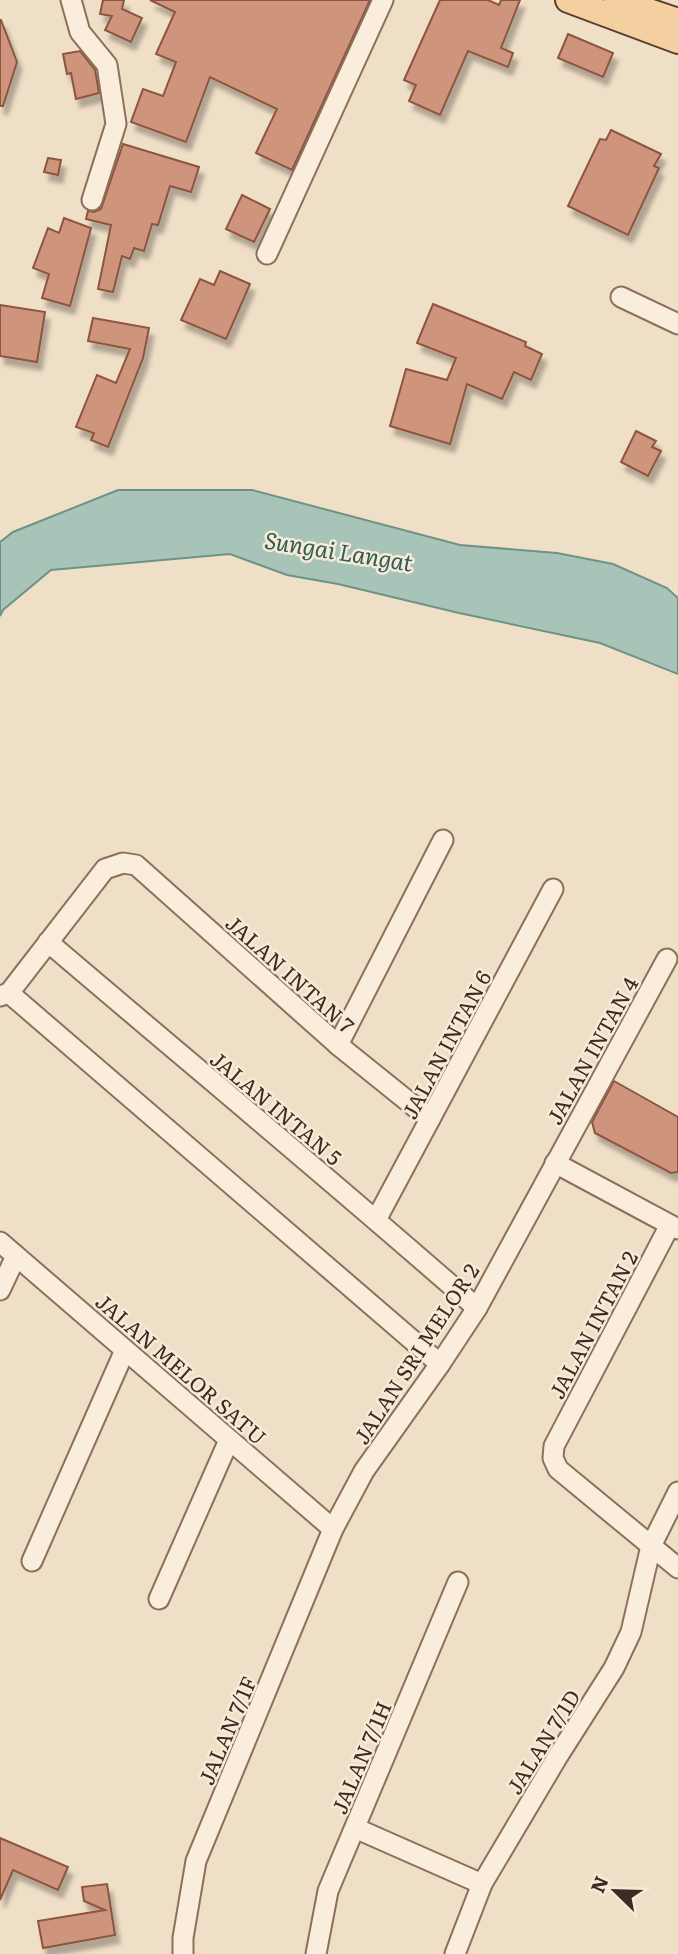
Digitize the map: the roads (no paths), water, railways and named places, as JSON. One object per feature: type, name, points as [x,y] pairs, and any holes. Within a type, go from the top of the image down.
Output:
[{"type":"main road","points":[[568,0],[678,41]]},
{"type":"main road","points":[[616,0],[678,21]]},
{"type":"street","points":[[72,0],[80,32],[107,65],[116,124],[92,200]]},
{"type":"street","points":[[267,254],[383,0]]},
{"type":"street","points":[[621,297],[678,324]]},
{"type":"street","points":[[338,1045],[443,840]]},
{"type":"street","name":"JALAN INTAN 7","points":[[48,942],[105,869],[123,863],[136,865],[338,1045],[430,1119]]},
{"type":"street","name":"JALAN INTAN 6","points":[[376,1220],[553,889]]},
{"type":"street","points":[[48,942],[4,994],[440,1364]]},
{"type":"street","name":"JALAN INTAN 5","points":[[48,942],[477,1308]]},
{"type":"street","name":"JALAN INTAN 4","points":[[555,1163],[667,959]]},
{"type":"street","points":[[555,1163],[674,1227]]},
{"type":"street","name":"JALAN SRI MELOR 2","points":[[333,1529],[364,1471],[477,1308],[555,1163]]},
{"type":"street","name":"JALAN INTAN 2","points":[[651,1546],[558,1469],[554,1446],[674,1227]]},
{"type":"street","name":"JALAN MELOR SATU","points":[[0,1242],[333,1529]]},
{"type":"street","points":[[0,1290],[16,1256]]},
{"type":"street","points":[[32,1561],[125,1350]]},
{"type":"street","points":[[159,1599],[229,1440]]},
{"type":"street","name":"JALAN 7/1D","points":[[454,1954],[482,1884],[614,1668],[631,1632],[651,1546],[678,1492]]},
{"type":"street","name":"JALAN 7/1F","points":[[183,1954],[183,1938],[196,1861],[333,1529]]},
{"type":"street","points":[[651,1546],[678,1567]]},
{"type":"street","name":"JALAN 7/1H","points":[[316,1954],[328,1891],[458,1583]]},
{"type":"street","points":[[355,1828],[482,1884]]},
{"type":"water","name":"Sungai Langat","points":[[118,490],[252,490],[460,545],[557,553],[613,564],[667,588],[678,598],[678,674],[600,643],[287,575],[230,554],[51,570],[3,610],[0,616],[0,542],[13,532]]}]
